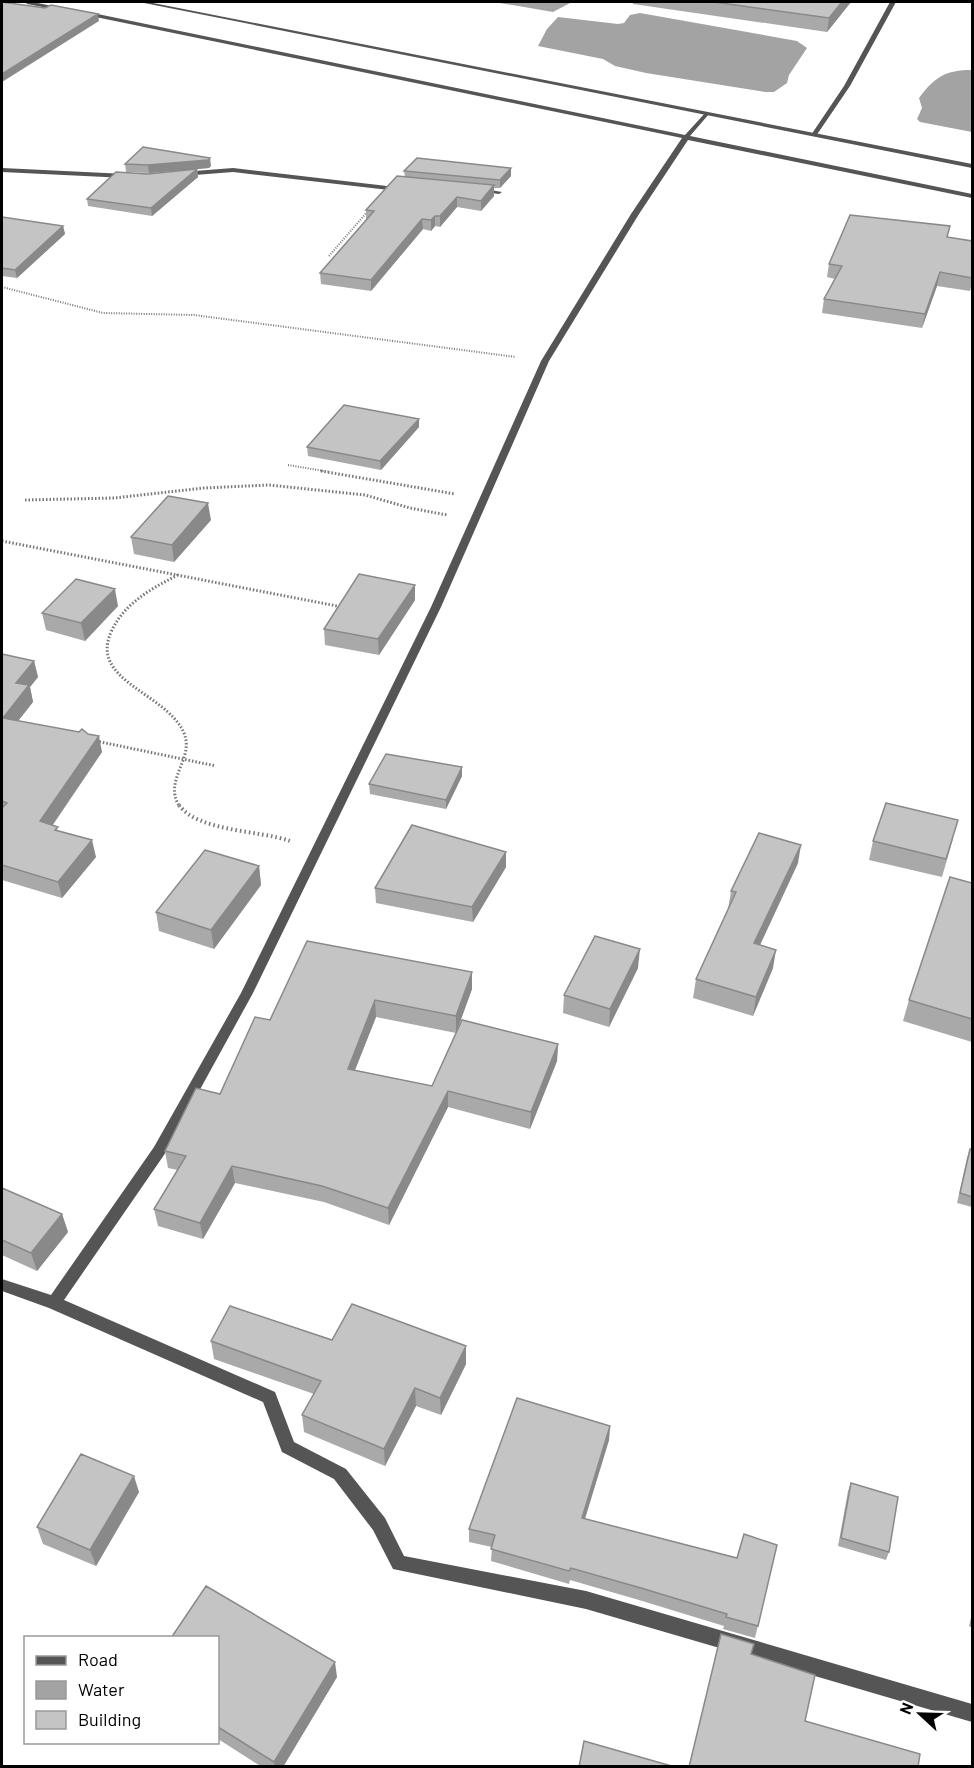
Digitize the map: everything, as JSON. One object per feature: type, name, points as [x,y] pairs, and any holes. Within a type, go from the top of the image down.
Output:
[{"type":"street","points":[[27,2],[972,196]]},
{"type":"street","points":[[142,2],[972,166]]},
{"type":"street","points":[[814,135],[847,86],[893,2]]},
{"type":"street","points":[[54,1303],[159,1150],[248,993],[436,607],[545,361],[635,214],[687,136],[706,114]]},
{"type":"street","points":[[2,170],[138,177]]},
{"type":"street","points":[[170,175],[233,170],[389,188],[395,182],[406,183]]},
{"type":"street","points":[[464,189],[499,192]]},
{"type":"street","points":[[2,1286],[54,1303],[269,1397],[288,1447],[340,1474],[380,1524],[399,1563],[586,1600],[972,1713]]},
{"type":"path","points":[[329,256],[389,188]]},
{"type":"path","points":[[2,287],[103,313],[194,315],[545,361]]},
{"type":"path","points":[[288,465],[483,498]]},
{"type":"path","points":[[26,500],[114,498],[204,488],[269,485],[365,495],[437,514],[457,515],[477,512]]},
{"type":"path","points":[[2,541],[348,608]]},
{"type":"path","points":[[178,575],[144,594],[124,610],[108,635],[107,651],[111,667],[173,712],[187,744],[175,778],[174,795],[181,808],[196,818],[220,825],[271,833],[290,840],[299,851],[307,869]]},
{"type":"path","points":[[91,740],[216,766]]},
{"type":"water","points":[[494,2],[572,2],[553,12]]},
{"type":"water","points":[[640,13],[797,41],[807,48],[789,75],[787,83],[774,92],[765,92],[646,73],[615,66],[603,59],[538,46],[547,29],[558,17],[618,24],[624,23],[630,15]]},
{"type":"water","points":[[972,70],[972,132],[920,122],[917,119],[922,108],[919,98],[930,85],[948,73]]},
{"type":"building","points":[[2,2],[45,8],[51,5],[98,14],[2,74]]},
{"type":"building","points":[[714,2],[842,2],[829,18]]},
{"type":"building","points":[[143,147],[210,158],[148,165],[125,164]]},
{"type":"building","points":[[417,158],[511,168],[500,180],[404,171]]},
{"type":"building","points":[[197,169],[151,208],[87,199],[116,172],[148,174]]},
{"type":"building","points":[[397,176],[494,185],[481,201],[457,197],[440,216],[435,216],[431,220],[422,219],[371,280],[320,273],[374,211],[366,210]]},
{"type":"building","points":[[850,215],[950,226],[947,237],[972,241],[972,278],[940,272],[925,314],[824,299],[842,266],[829,264]]},
{"type":"building","points":[[2,217],[63,226],[15,270],[2,268]]},
{"type":"building","points":[[344,405],[419,419],[380,461],[307,447]]},
{"type":"building","points":[[168,496],[208,503],[172,545],[131,537]]},
{"type":"building","points":[[359,574],[415,585],[378,639],[324,629]]},
{"type":"building","points":[[76,579],[115,589],[81,623],[42,613]]},
{"type":"building","points":[[2,654],[34,661],[16,683],[29,685],[3,718],[79,732],[82,729],[88,734],[99,736],[40,821],[58,827],[55,830],[92,840],[58,882],[2,865],[2,808],[7,803],[2,801]]},
{"type":"building","points":[[386,754],[462,767],[446,800],[369,784]]},
{"type":"building","points":[[886,803],[958,820],[946,859],[873,841]]},
{"type":"building","points":[[412,825],[506,852],[472,907],[375,888]]},
{"type":"building","points":[[759,833],[801,845],[754,943],[776,950],[756,997],[696,979],[736,892],[731,891]]},
{"type":"building","points":[[205,850],[259,866],[211,930],[156,912]]},
{"type":"building","points":[[950,877],[972,883],[972,1019],[909,1000]]},
{"type":"building","points":[[595,936],[640,949],[610,1009],[564,995]]},
{"type":"building","points":[[307,941],[472,972],[456,1016],[375,1000],[348,1069],[432,1086],[462,1020],[558,1044],[531,1112],[448,1091],[388,1208],[322,1186],[232,1166],[200,1223],[154,1209],[186,1156],[165,1151],[196,1088],[220,1094],[255,1017],[270,1020]]},
{"type":"building","points":[[970,1149],[972,1149],[972,1197],[960,1193]]},
{"type":"building","points":[[2,1188],[62,1214],[31,1253],[2,1240]]},
{"type":"building","points":[[352,1304],[466,1346],[440,1398],[415,1388],[384,1449],[302,1415],[321,1381],[211,1341],[230,1306],[332,1340]]},
{"type":"building","points":[[517,1398],[610,1426],[582,1518],[737,1558],[744,1534],[777,1545],[758,1626],[726,1617],[727,1614],[641,1588],[491,1549],[495,1535],[469,1529]]},
{"type":"building","points":[[81,1454],[134,1476],[90,1550],[37,1527]]},
{"type":"building","points":[[851,1483],[898,1497],[889,1552],[841,1538]]},
{"type":"building","points":[[206,1586],[335,1662],[274,1762],[219,1728],[219,1636],[172,1636]]},
{"type":"building","points":[[721,1634],[754,1644],[751,1654],[815,1675],[805,1721],[920,1754],[918,1767],[689,1767]]},
{"type":"building","points":[[584,1741],[675,1767],[579,1767]]}]
